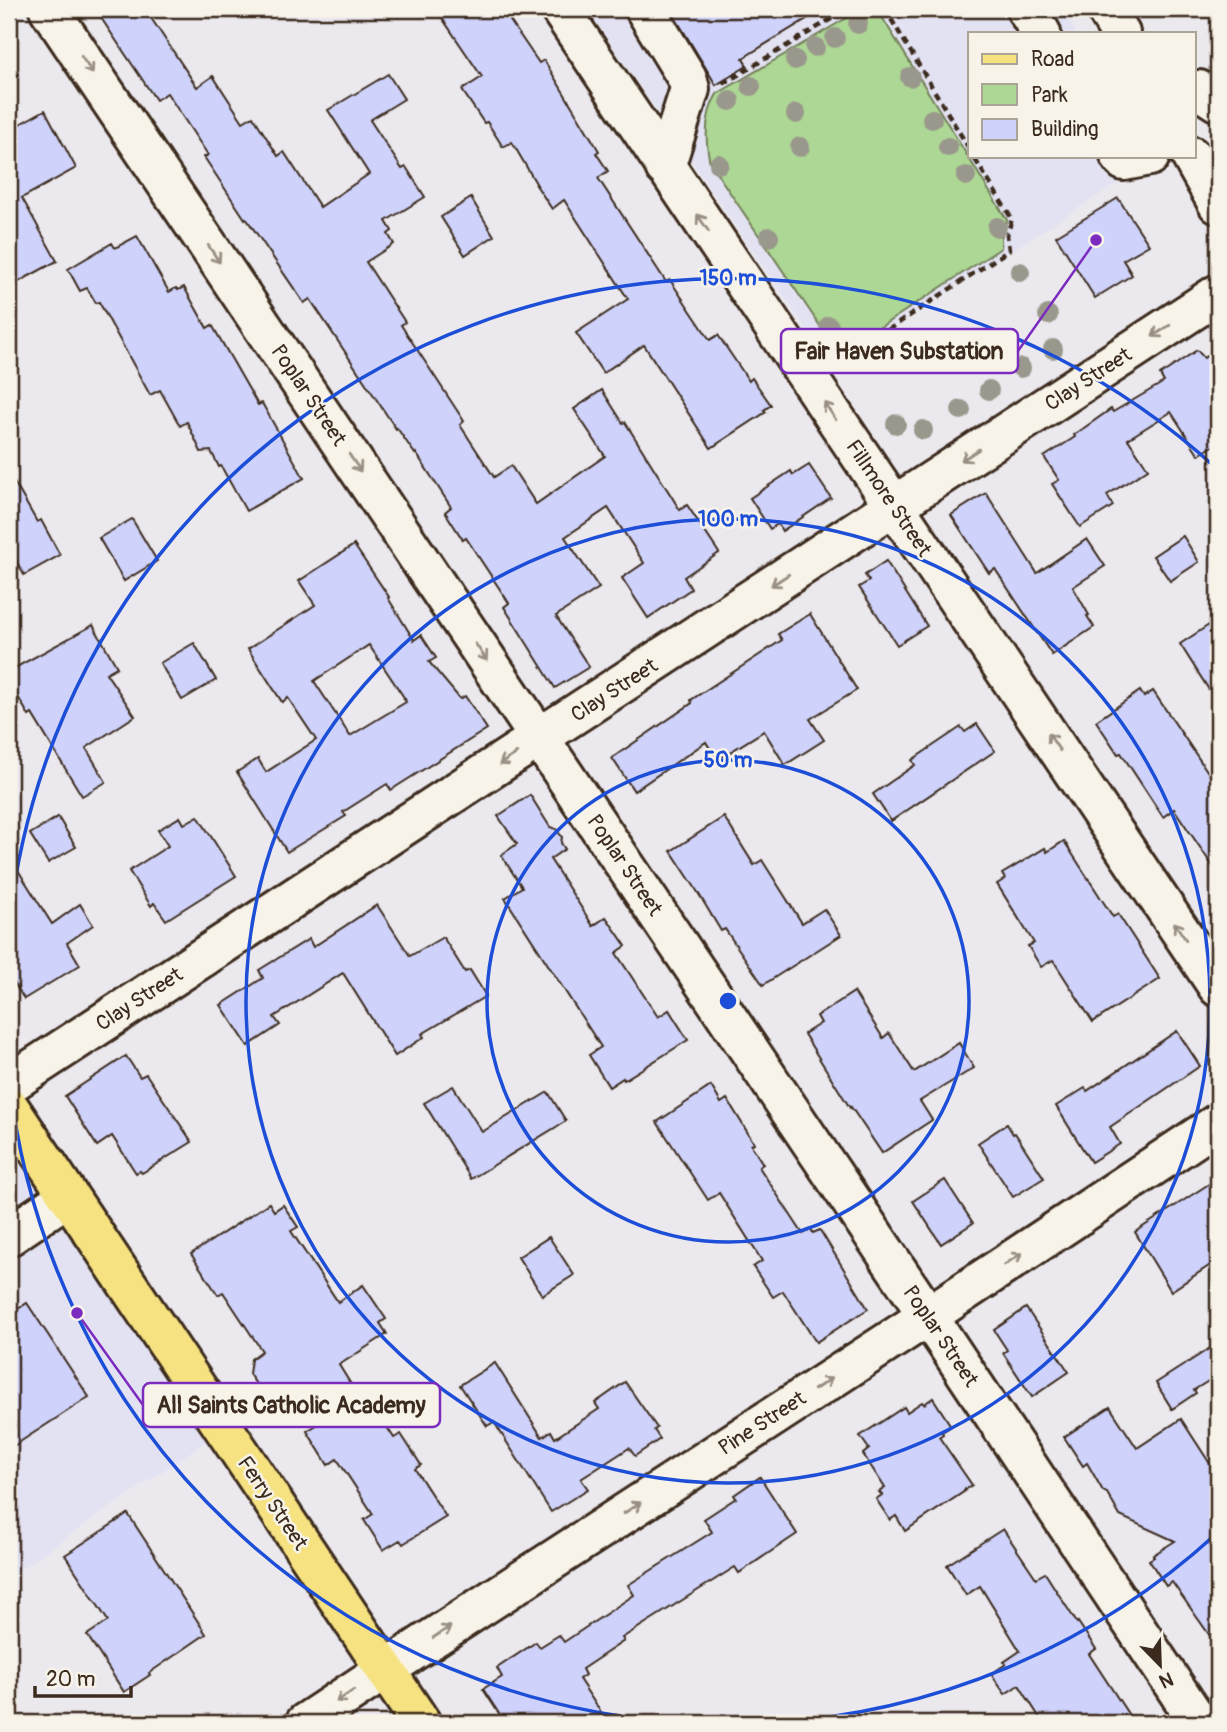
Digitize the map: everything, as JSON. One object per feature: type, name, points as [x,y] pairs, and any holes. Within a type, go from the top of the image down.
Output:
[{"type":"main road","name":"Ferry Street","points":[[9,1107],[421,1723]]},
{"type":"street","name":"Poplar Street","points":[[49,9],[1199,1723]]},
{"type":"street","name":"Fillmore Street","points":[[560,9],[1218,987]]},
{"type":"street","points":[[645,9],[687,78],[690,89],[665,167]]},
{"type":"street","points":[[1026,9],[1040,32]]},
{"type":"street","points":[[1106,9],[1119,32]]},
{"type":"street","points":[[1196,90],[1218,102]]},
{"type":"street","points":[[1121,158],[1124,161],[1140,158]]},
{"type":"street","points":[[1192,158],[1218,204]]},
{"type":"street","name":"Clay Street","points":[[9,1084],[1218,294]]},
{"type":"street","name":"Pine Street","points":[[305,1723],[1218,1123]]},
{"type":"street","points":[[9,1236],[68,1196]]},
{"type":"path","points":[[713,90],[848,9]]},
{"type":"path","points":[[885,9],[968,147]]},
{"type":"path","points":[[837,364],[1009,250],[1007,235],[1012,219],[975,158]]},
{"type":"shaded area","points":[[587,9],[1062,9],[1075,32],[968,32],[968,158],[1149,158],[1151,162],[831,365]]},
{"type":"shaded area","points":[[38,1152],[224,1429],[9,1577],[9,1173]]},
{"type":"green space","points":[[862,9],[877,9],[1007,220],[1001,248],[839,354],[710,163],[707,128],[710,110],[717,94]]},
{"type":"building","points":[[95,9],[145,9],[197,87],[213,76],[243,122],[253,116],[278,156],[284,152],[320,207],[369,174],[328,110],[388,74],[404,99],[370,120],[402,169],[406,167],[425,197],[386,221],[392,231],[388,234],[394,244],[366,262],[405,322],[401,325],[464,421],[460,425],[494,477],[511,466],[536,504],[605,456],[574,409],[602,390],[680,510],[687,505],[719,553],[684,577],[691,589],[648,618],[622,578],[644,563],[608,508],[565,537],[599,588],[556,616],[589,667],[555,688],[504,607],[509,603],[466,538],[463,540],[445,512],[451,507],[416,453],[396,429],[310,299],[304,303],[245,219],[204,157],[208,155],[167,93],[156,100]]},
{"type":"building","points":[[436,9],[502,9],[539,63],[544,60],[599,151],[596,153],[608,171],[598,178],[666,282],[670,280],[710,340],[718,335],[749,381],[752,378],[771,405],[764,410],[766,412],[711,448],[644,345],[603,373],[576,333],[628,299],[564,200],[552,209],[512,142],[503,147],[462,90],[482,77]]},
{"type":"building","points":[[670,9],[823,9],[743,58],[747,66],[716,85]]},
{"type":"building","points":[[45,110],[76,168],[22,198],[57,261],[9,287],[9,130]]},
{"type":"building","points":[[471,198],[494,236],[465,255],[441,217]]},
{"type":"building","points":[[1118,198],[1149,245],[1123,260],[1132,275],[1095,298],[1056,236]]},
{"type":"building","points":[[137,236],[169,292],[184,287],[207,328],[212,325],[258,405],[262,403],[304,478],[246,511],[211,451],[201,452],[187,422],[180,426],[160,390],[150,395],[99,302],[96,303],[87,288],[80,291],[68,269],[112,243],[115,248]]},
{"type":"building","points":[[1218,348],[1218,443],[1199,455],[1171,412],[1128,439],[1148,469],[1107,495],[1113,506],[1080,527],[1052,484],[1059,480],[1044,457],[1111,409],[1113,412],[1164,382],[1160,375],[1197,350],[1204,358]]},
{"type":"building","points":[[809,465],[831,498],[782,531],[778,524],[770,529],[750,498],[791,471],[793,475]]},
{"type":"building","points":[[9,473],[37,522],[41,520],[60,555],[24,575],[9,548]]},
{"type":"building","points":[[986,493],[1037,573],[1087,539],[1105,566],[1073,587],[1094,627],[1052,655],[995,569],[989,573],[951,515]]},
{"type":"building","points":[[132,519],[157,561],[124,581],[99,538]]},
{"type":"building","points":[[1183,536],[1199,562],[1170,581],[1153,556]]},
{"type":"building","points":[[354,545],[414,640],[421,635],[436,658],[429,662],[460,699],[465,696],[487,729],[391,790],[387,784],[343,812],[346,816],[287,852],[237,772],[258,759],[266,772],[316,740],[288,698],[282,702],[248,649],[315,605],[299,581]],"holes":[[[369,645],[406,702],[350,736],[314,681]]]},
{"type":"building","points":[[886,561],[927,626],[897,645],[859,587],[869,581],[865,575]]},
{"type":"building","points":[[810,614],[857,690],[810,719],[824,740],[785,765],[764,731],[717,760],[706,742],[634,791],[612,758],[692,703],[691,700],[782,640],[778,634]]},
{"type":"building","points":[[1218,619],[1218,704],[1180,644]]},
{"type":"building","points":[[93,625],[117,667],[106,673],[135,716],[86,748],[106,782],[82,796],[32,714],[29,716],[9,681],[9,671]]},
{"type":"building","points":[[194,643],[216,680],[182,700],[160,663]]},
{"type":"building","points":[[1140,691],[1144,697],[1153,691],[1218,787],[1218,874],[1174,809],[1163,817],[1121,753],[1118,754],[1096,721]]},
{"type":"building","points":[[977,724],[995,751],[891,821],[873,794],[915,765],[912,760],[961,727],[965,732]]},
{"type":"building","points":[[530,795],[550,827],[556,829],[562,837],[561,843],[565,849],[550,859],[593,926],[606,917],[626,946],[616,953],[658,1017],[669,1010],[688,1040],[609,1087],[589,1055],[601,1047],[505,898],[522,887],[501,855],[517,844],[498,816]]},
{"type":"building","points":[[198,816],[236,876],[166,920],[154,903],[151,906],[129,871],[168,846],[158,830],[180,817],[184,824]]},
{"type":"building","points":[[58,817],[76,847],[48,863],[30,834]]},
{"type":"building","points":[[724,817],[754,865],[762,860],[802,923],[824,909],[841,935],[763,985],[725,929],[721,931],[671,851]]},
{"type":"building","points":[[1064,841],[1113,917],[1118,914],[1160,979],[1093,1022],[1053,960],[1041,967],[1028,946],[1034,943],[997,884],[1005,879],[1002,874],[1045,848],[1047,852]]},
{"type":"building","points":[[9,856],[52,924],[80,904],[93,925],[67,943],[80,965],[24,999],[9,975]]},
{"type":"building","points":[[377,905],[410,956],[443,937],[465,972],[470,970],[486,996],[422,1034],[424,1037],[395,1056],[343,973],[274,1017],[280,1025],[248,1046],[221,1005],[263,978],[259,970],[309,939],[313,947]]},
{"type":"building","points":[[854,992],[883,1038],[889,1033],[914,1072],[959,1043],[974,1068],[920,1101],[932,1120],[882,1153],[804,1034],[821,1023],[817,1016]]},
{"type":"building","points":[[1177,1031],[1200,1066],[1110,1127],[1120,1144],[1091,1162],[1056,1106],[1085,1088],[1087,1091]]},
{"type":"building","points":[[126,1056],[140,1077],[146,1074],[192,1142],[142,1173],[136,1173],[112,1136],[97,1146],[65,1096]]},
{"type":"building","points":[[453,1086],[482,1132],[548,1092],[566,1121],[471,1179],[424,1103]]},
{"type":"building","points":[[711,1086],[721,1103],[727,1099],[754,1143],[751,1145],[763,1164],[759,1167],[803,1234],[811,1229],[813,1233],[820,1230],[868,1309],[816,1342],[783,1291],[773,1297],[753,1267],[762,1261],[719,1193],[708,1200],[657,1122]]},
{"type":"building","points":[[1007,1124],[1044,1178],[1013,1197],[978,1143]]},
{"type":"building","points":[[1218,1178],[1218,1260],[1171,1291],[1135,1232]]},
{"type":"building","points":[[945,1180],[973,1223],[941,1244],[913,1201]]},
{"type":"building","points":[[269,1203],[274,1211],[283,1205],[298,1227],[291,1231],[338,1302],[363,1285],[386,1319],[380,1323],[387,1334],[339,1365],[371,1417],[378,1413],[394,1438],[401,1434],[421,1465],[415,1469],[446,1517],[403,1544],[400,1540],[383,1550],[364,1520],[373,1514],[337,1459],[328,1465],[307,1431],[339,1411],[263,1394],[249,1374],[251,1359],[262,1351],[223,1292],[218,1295],[191,1254]]},
{"type":"building","points":[[549,1237],[574,1275],[542,1295],[518,1257]]},
{"type":"building","points":[[27,1303],[89,1397],[9,1449],[9,1315]]},
{"type":"building","points":[[1026,1308],[1069,1372],[1032,1397],[1003,1353],[1007,1350],[994,1330]]},
{"type":"building","points":[[1218,1343],[1218,1375],[1194,1390],[1196,1393],[1172,1409],[1156,1383]]},
{"type":"building","points":[[495,1363],[542,1437],[551,1431],[555,1438],[599,1409],[595,1403],[625,1382],[657,1428],[654,1430],[660,1439],[635,1456],[629,1448],[581,1479],[588,1489],[551,1512],[494,1422],[487,1426],[460,1385]]},
{"type":"building","points":[[933,1398],[951,1426],[939,1437],[972,1485],[905,1531],[896,1516],[890,1520],[876,1499],[882,1495],[879,1492],[885,1488],[863,1454],[869,1449],[860,1436],[904,1407],[907,1412]]},
{"type":"building","points":[[1110,1407],[1137,1448],[1181,1419],[1218,1476],[1218,1647],[1172,1582],[1166,1586],[1149,1560],[1175,1541],[1120,1516],[1087,1463],[1083,1466],[1064,1437]]},
{"type":"building","points":[[760,1477],[797,1534],[739,1573],[735,1567],[622,1638],[624,1641],[582,1669],[585,1675],[579,1679],[608,1723],[505,1723],[483,1689],[502,1677],[497,1668],[536,1642],[540,1647],[559,1635],[564,1642],[634,1595],[628,1585],[712,1532],[704,1519],[736,1498],[734,1495]]},
{"type":"building","points":[[128,1514],[206,1634],[124,1692],[87,1635],[108,1621],[65,1555]]},
{"type":"building","points":[[1003,1529],[1036,1578],[1045,1573],[1096,1649],[1089,1654],[1134,1723],[1043,1723],[1019,1685],[1005,1694],[991,1674],[1020,1651],[980,1586],[966,1595],[947,1565]]},
{"type":"place","name":"Fair Haven Substation","points":[[1096,240]]},
{"type":"place","name":"All Saints Catholic Academy","points":[[77,1313]]}]
